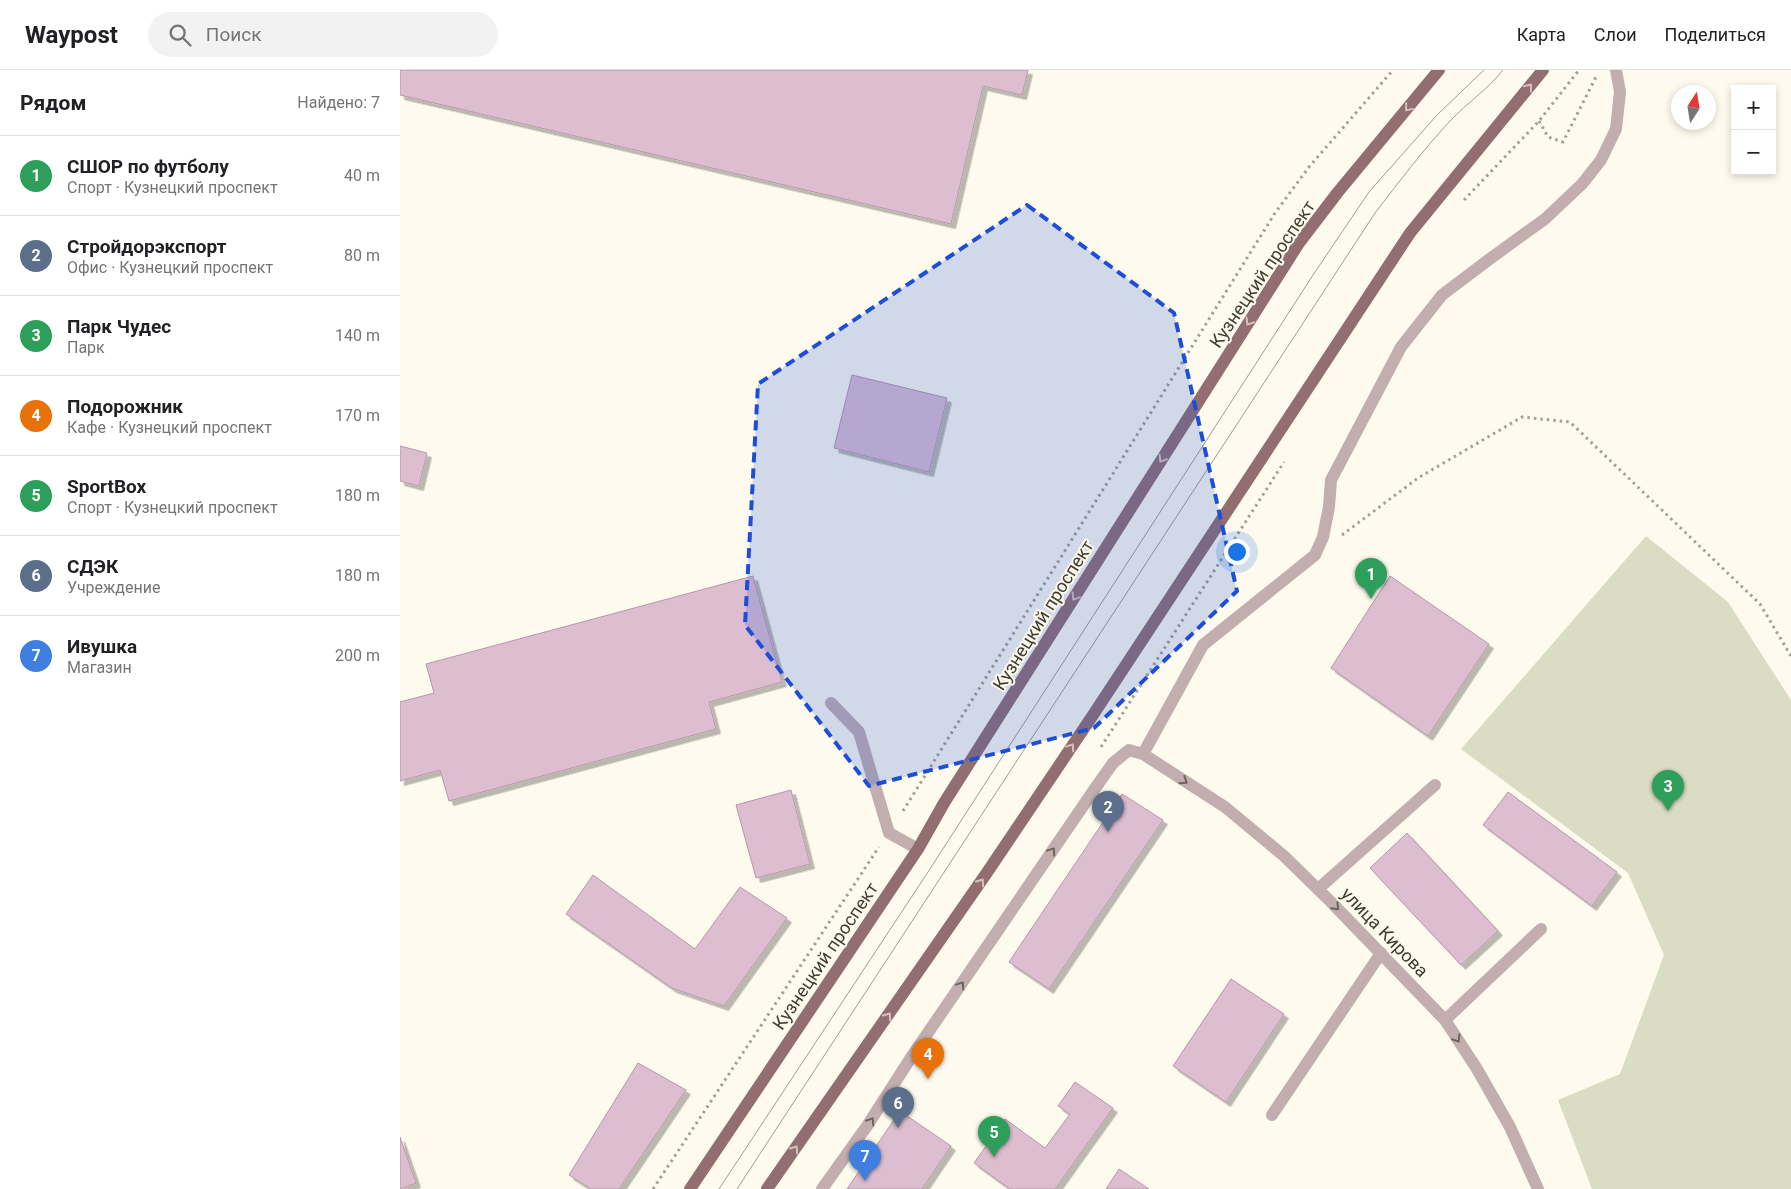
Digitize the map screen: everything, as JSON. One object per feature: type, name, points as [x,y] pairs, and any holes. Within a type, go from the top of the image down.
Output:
[{"type":"main road","name":"Кузнецкий проспект","points":[[690,1189],[918,849],[949,795],[1299,243],[1338,192],[1439,70]]},
{"type":"main road","points":[[767,1189],[997,858],[1099,707],[1410,233],[1543,70]]},
{"type":"street","points":[[822,1189],[867,1126],[910,1059],[1113,763],[1129,750],[1144,754],[1203,645],[1315,555],[1323,537],[1329,507],[1331,480],[1402,347],[1442,295],[1546,220],[1582,184],[1601,160],[1616,129],[1620,92],[1616,70]]},
{"type":"street","points":[[831,703],[859,732],[889,832],[918,849]]},
{"type":"street","name":"улица Кирова","points":[[1144,754],[1225,807],[1284,856],[1445,1020],[1477,1069],[1510,1127],[1538,1189]]},
{"type":"street","points":[[1318,889],[1435,785]]},
{"type":"street","points":[[1445,1020],[1541,929]]},
{"type":"street","points":[[1272,1115],[1381,953]]},
{"type":"path","points":[[653,1189],[889,832],[1275,213],[1309,167],[1392,70]]},
{"type":"path","points":[[1457,207],[1538,121],[1579,70]]},
{"type":"path","points":[[1538,121],[1548,137],[1563,142],[1600,70]]},
{"type":"path","points":[[1315,555],[1418,478],[1522,417],[1570,422],[1760,604],[1791,656]]},
{"type":"path","points":[[1100,748],[1290,454]]},
{"type":"highlighted area","points":[[1027,205],[1174,313],[1237,591],[1094,728],[869,786],[745,625],[758,384]]},
{"type":"green space","points":[[1646,536],[1728,602],[1791,700],[1791,1189],[1592,1189],[1558,1100],[1620,1074],[1664,955],[1628,873],[1461,749]]},
{"type":"building","points":[[400,70],[1028,70],[1022,95],[983,86],[951,224],[400,95]]},
{"type":"building","points":[[852,375],[947,398],[929,472],[834,448]]},
{"type":"building","points":[[400,446],[427,453],[419,486],[400,481]]},
{"type":"building","points":[[753,576],[782,682],[709,702],[716,729],[449,801],[440,770],[400,781],[400,702],[434,693],[426,664]]},
{"type":"building","points":[[1390,576],[1489,644],[1428,736],[1331,668]]},
{"type":"building","points":[[791,790],[810,864],[756,878],[736,805]]},
{"type":"building","points":[[1508,792],[1617,872],[1592,906],[1483,825]]},
{"type":"building","points":[[1122,794],[1163,820],[1049,989],[1009,962]]},
{"type":"building","points":[[1407,833],[1498,931],[1461,965],[1370,868]]},
{"type":"building","points":[[593,875],[695,949],[740,887],[787,918],[724,1006],[672,988],[566,914]]},
{"type":"building","points":[[1231,979],[1284,1014],[1226,1102],[1173,1066]]},
{"type":"building","points":[[638,1063],[686,1090],[619,1189],[591,1189],[569,1175]]},
{"type":"building","points":[[1075,1082],[1113,1108],[1055,1189],[1010,1189],[974,1163],[1005,1119],[1045,1148],[1070,1114],[1058,1106]]},
{"type":"building","points":[[900,1111],[951,1146],[922,1189],[847,1189]]},
{"type":"building","points":[[400,1137],[416,1183],[400,1189]]},
{"type":"building","points":[[1119,1169],[1149,1189],[1106,1189]]},
{"type":"tram line","points":[[719,1189],[928,872],[1313,275],[1369,192],[1437,115],[1484,70]]},
{"type":"tram line","points":[[737,1189],[1375,213],[1440,132],[1503,70]]},
{"type":"place","name":"СШОР по футболу","points":[[1371,599]]},
{"type":"place","name":"Парк Чудес","points":[[1668,811]]},
{"type":"place","name":"Стройдорэкспорт","points":[[1108,832]]},
{"type":"place","name":"Подорожник","points":[[928,1079]]},
{"type":"place","name":"СДЭК","points":[[898,1128]]},
{"type":"place","name":"SportBox","points":[[994,1157]]},
{"type":"place","name":"Ивушка","points":[[865,1181]]}]
